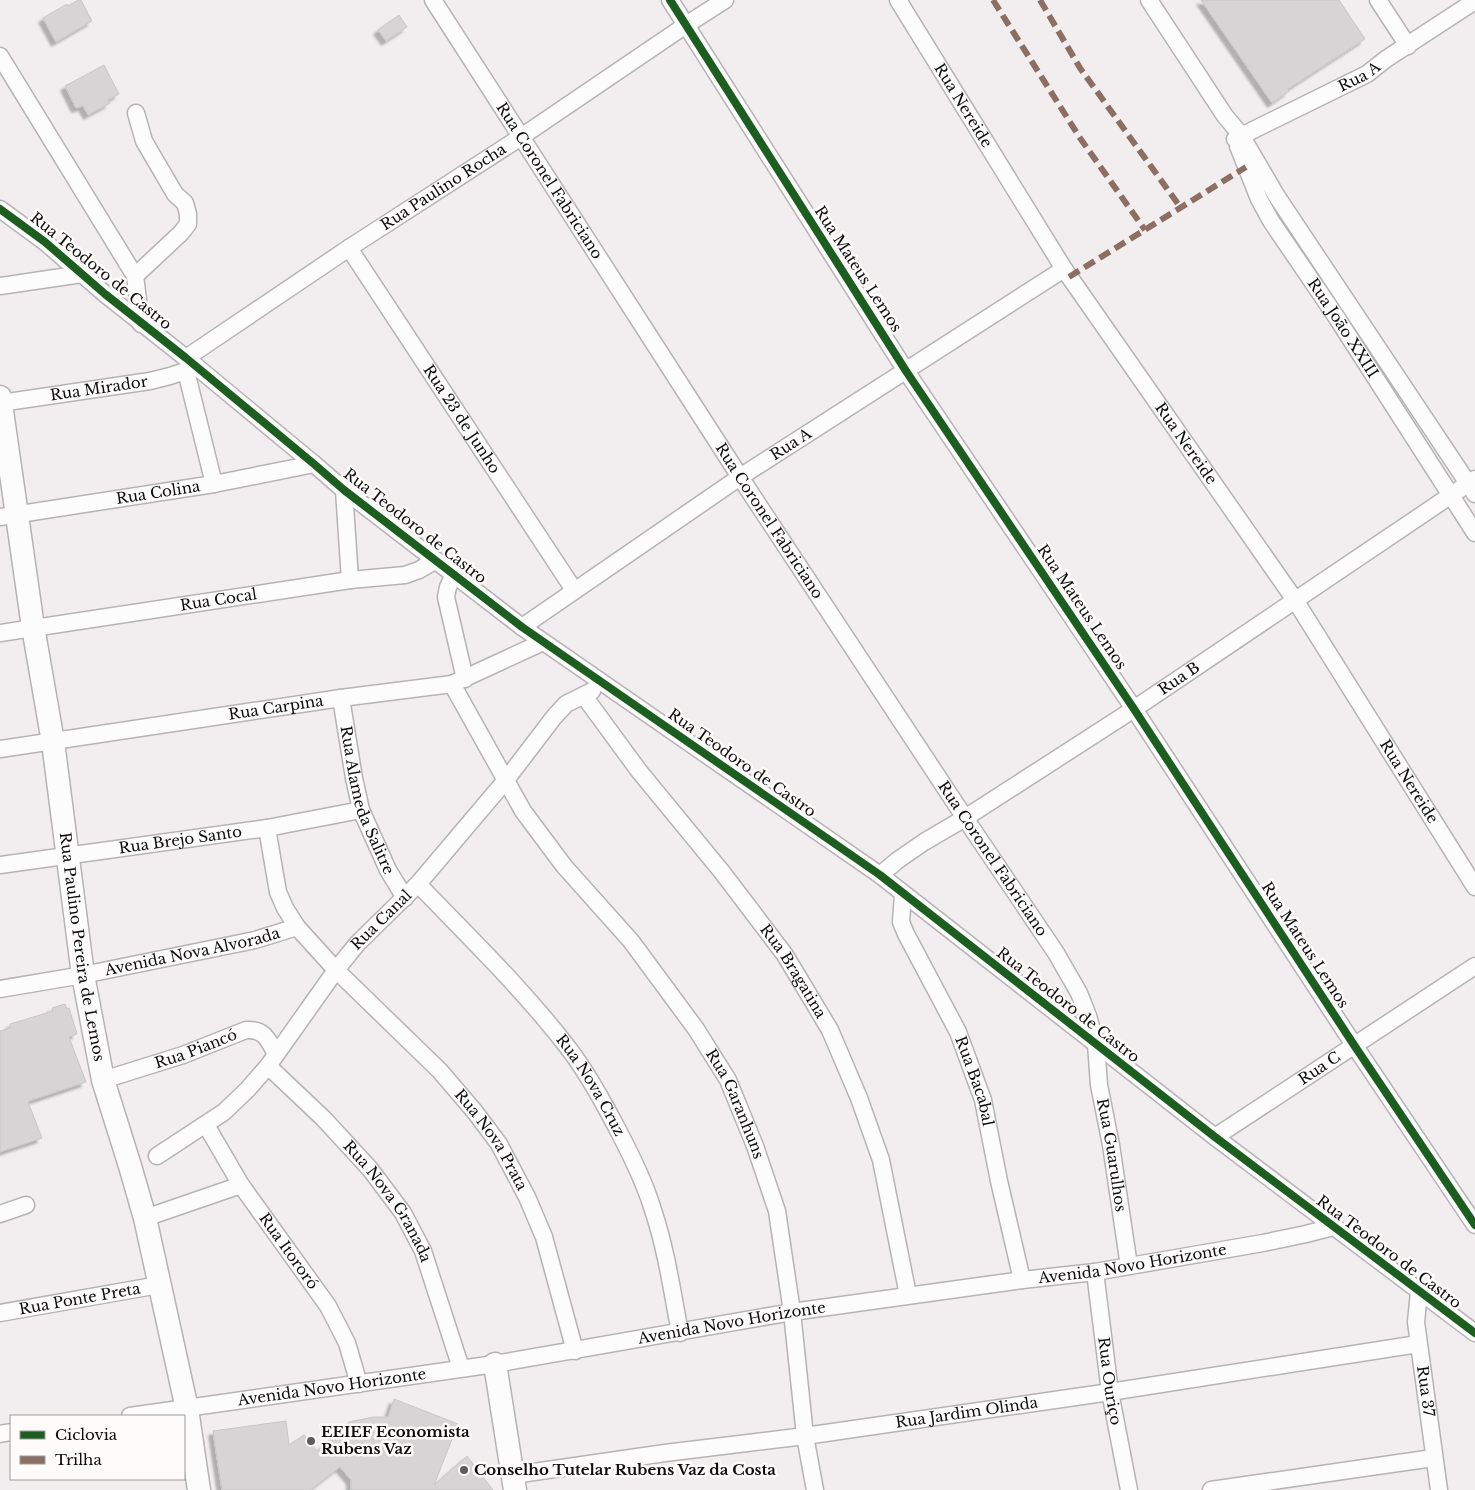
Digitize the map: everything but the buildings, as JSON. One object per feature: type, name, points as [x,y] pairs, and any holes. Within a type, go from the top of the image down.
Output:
[{"type":"street","name":"Rua Coronel Fabriciano","points":[[433,0],[740,477],[1056,953],[1079,993],[1096,1044]]},
{"type":"street","name":"Rua Mateus Lemos","points":[[670,0],[906,370],[1134,709],[1354,1045],[1475,1225]]},
{"type":"street","name":"Rua Paulino Rocha","points":[[189,365],[350,248],[521,138],[725,0]]},
{"type":"street","name":"Rua Nereide","points":[[898,0],[1064,269],[1295,600],[1475,887]]},
{"type":"street","name":"Rua João XXIII","points":[[1149,0],[1276,195],[1473,486]]},
{"type":"street","points":[[1378,0],[1408,46]]},
{"type":"street","name":"Rua A","points":[[1238,137],[1367,74],[1386,59],[1475,1]]},
{"type":"street","points":[[0,56],[135,276],[141,324]]},
{"type":"street","points":[[135,276],[181,233],[188,224],[185,204],[175,194],[144,141],[136,113]]},
{"type":"street","name":"Rua João XXIII","points":[[1238,137],[1263,209],[1338,318],[1475,533]]},
{"type":"street","name":"Rua Teodoro de Castro","points":[[0,208],[45,242],[189,365],[344,490],[522,627],[880,875],[1215,1137],[1475,1333]]},
{"type":"street","name":"Rua 23 de Junho","points":[[350,248],[574,590]]},
{"type":"street","name":"Rua A","points":[[522,627],[740,477],[1064,269]]},
{"type":"street","points":[[0,286],[82,274]]},
{"type":"street","points":[[189,365],[214,484]]},
{"type":"street","name":"Rua Mirador","points":[[0,401],[150,381],[170,376],[189,365]]},
{"type":"street","name":"Rua Paulino Pereira de Lemos","points":[[0,401],[8,516],[33,628],[52,742],[83,975],[103,1080],[145,1218],[187,1408],[199,1490]]},
{"type":"street","name":"Rua Colina","points":[[8,516],[214,484],[314,464]]},
{"type":"street","name":"Rua B","points":[[880,875],[898,860],[1134,709],[1450,495],[1473,486]]},
{"type":"street","points":[[344,490],[350,580]]},
{"type":"street","name":"Rua Cocal","points":[[0,633],[350,580],[405,576],[436,560]]},
{"type":"street","name":"Rua Garanhuns","points":[[454,574],[446,597],[459,681],[506,780],[523,811],[564,866],[631,941],[696,1029],[728,1080],[754,1146],[776,1211],[792,1312],[805,1436],[816,1490]]},
{"type":"street","name":"Rua Carpina","points":[[0,749],[459,681],[543,642]]},
{"type":"street","name":"Rua Canal","points":[[157,1156],[224,1112],[248,1089],[272,1060],[336,970],[357,944],[418,884],[506,780],[554,717],[566,704],[604,684]]},
{"type":"street","name":"Rua Bragatina","points":[[584,696],[639,771],[722,872],[785,955],[830,1030],[859,1098],[881,1160],[908,1295]]},
{"type":"street","name":"Rua Alameda Salitre","points":[[341,698],[361,810],[388,870],[405,898]]},
{"type":"street","name":"Rua Brejo Santo","points":[[0,865],[267,828],[361,810]]},
{"type":"street","name":"Rua Nova Prata","points":[[267,828],[278,892],[297,928],[336,970],[440,1071],[499,1144],[527,1197],[544,1237],[575,1351]]},
{"type":"street","name":"Rua Nova Cruz","points":[[418,884],[492,960],[537,1010],[570,1050],[604,1104],[634,1161],[652,1205],[664,1247],[680,1333]]},
{"type":"street","name":"Rua Bacabal","points":[[903,894],[901,922],[958,1032],[983,1100],[999,1181],[1022,1280]]},
{"type":"street","name":"Avenida Nova Alvorada","points":[[0,989],[83,975],[255,940],[297,928]]},
{"type":"street","name":"Rua C","points":[[1215,1137],[1475,966]]},
{"type":"street","name":"Rua Piancó","points":[[103,1080],[183,1055],[246,1030],[255,1030],[262,1033],[272,1060]]},
{"type":"street","name":"Rua Guarulhos","points":[[1096,1044],[1099,1085],[1111,1145],[1129,1266]]},
{"type":"street","name":"Rua Nova Granada","points":[[272,1060],[370,1169],[403,1213],[423,1251],[461,1368]]},
{"type":"street","name":"Rua Itororó","points":[[206,1125],[240,1185],[328,1306],[347,1343],[359,1384]]},
{"type":"street","points":[[145,1218],[240,1185]]},
{"type":"street","points":[[0,1214],[26,1205]]},
{"type":"street","name":"Avenida Novo Horizonte","points":[[137,1415],[494,1364],[792,1312],[908,1295],[1095,1272],[1289,1238],[1332,1227]]},
{"type":"street","name":"Rua Ouriço","points":[[1095,1272],[1110,1392],[1129,1490]]},
{"type":"street","name":"Rua Ponte Preta","points":[[0,1313],[159,1284]]},
{"type":"street","name":"Rua 37","points":[[1419,1292],[1416,1322],[1418,1344],[1439,1490]]},
{"type":"street","name":"Rua Jardim Olinda","points":[[514,1483],[665,1453],[805,1436],[1110,1392],[1418,1344]]},
{"type":"street","points":[[494,1364],[514,1483]]},
{"type":"street","points":[[1211,1490],[1433,1458]]},
{"type":"marked path","points":[[993,0],[1080,138],[1145,230]]},
{"type":"marked path","points":[[1040,0],[1080,68],[1181,208]]},
{"type":"marked path","points":[[1069,277],[1246,167]]},
{"type":"cycle path","points":[[670,0],[906,371],[1134,709],[1354,1045],[1475,1225]]},
{"type":"cycle path","points":[[0,209],[45,242],[105,294],[186,358],[344,490],[522,627],[880,875],[1215,1137],[1475,1333]]},
{"type":"place","name":"EEIEF Economista Rubens Vaz","points":[[311,1441]]},
{"type":"place","name":"Conselho Tutelar Rubens Vaz da Costa","points":[[464,1470]]}]
